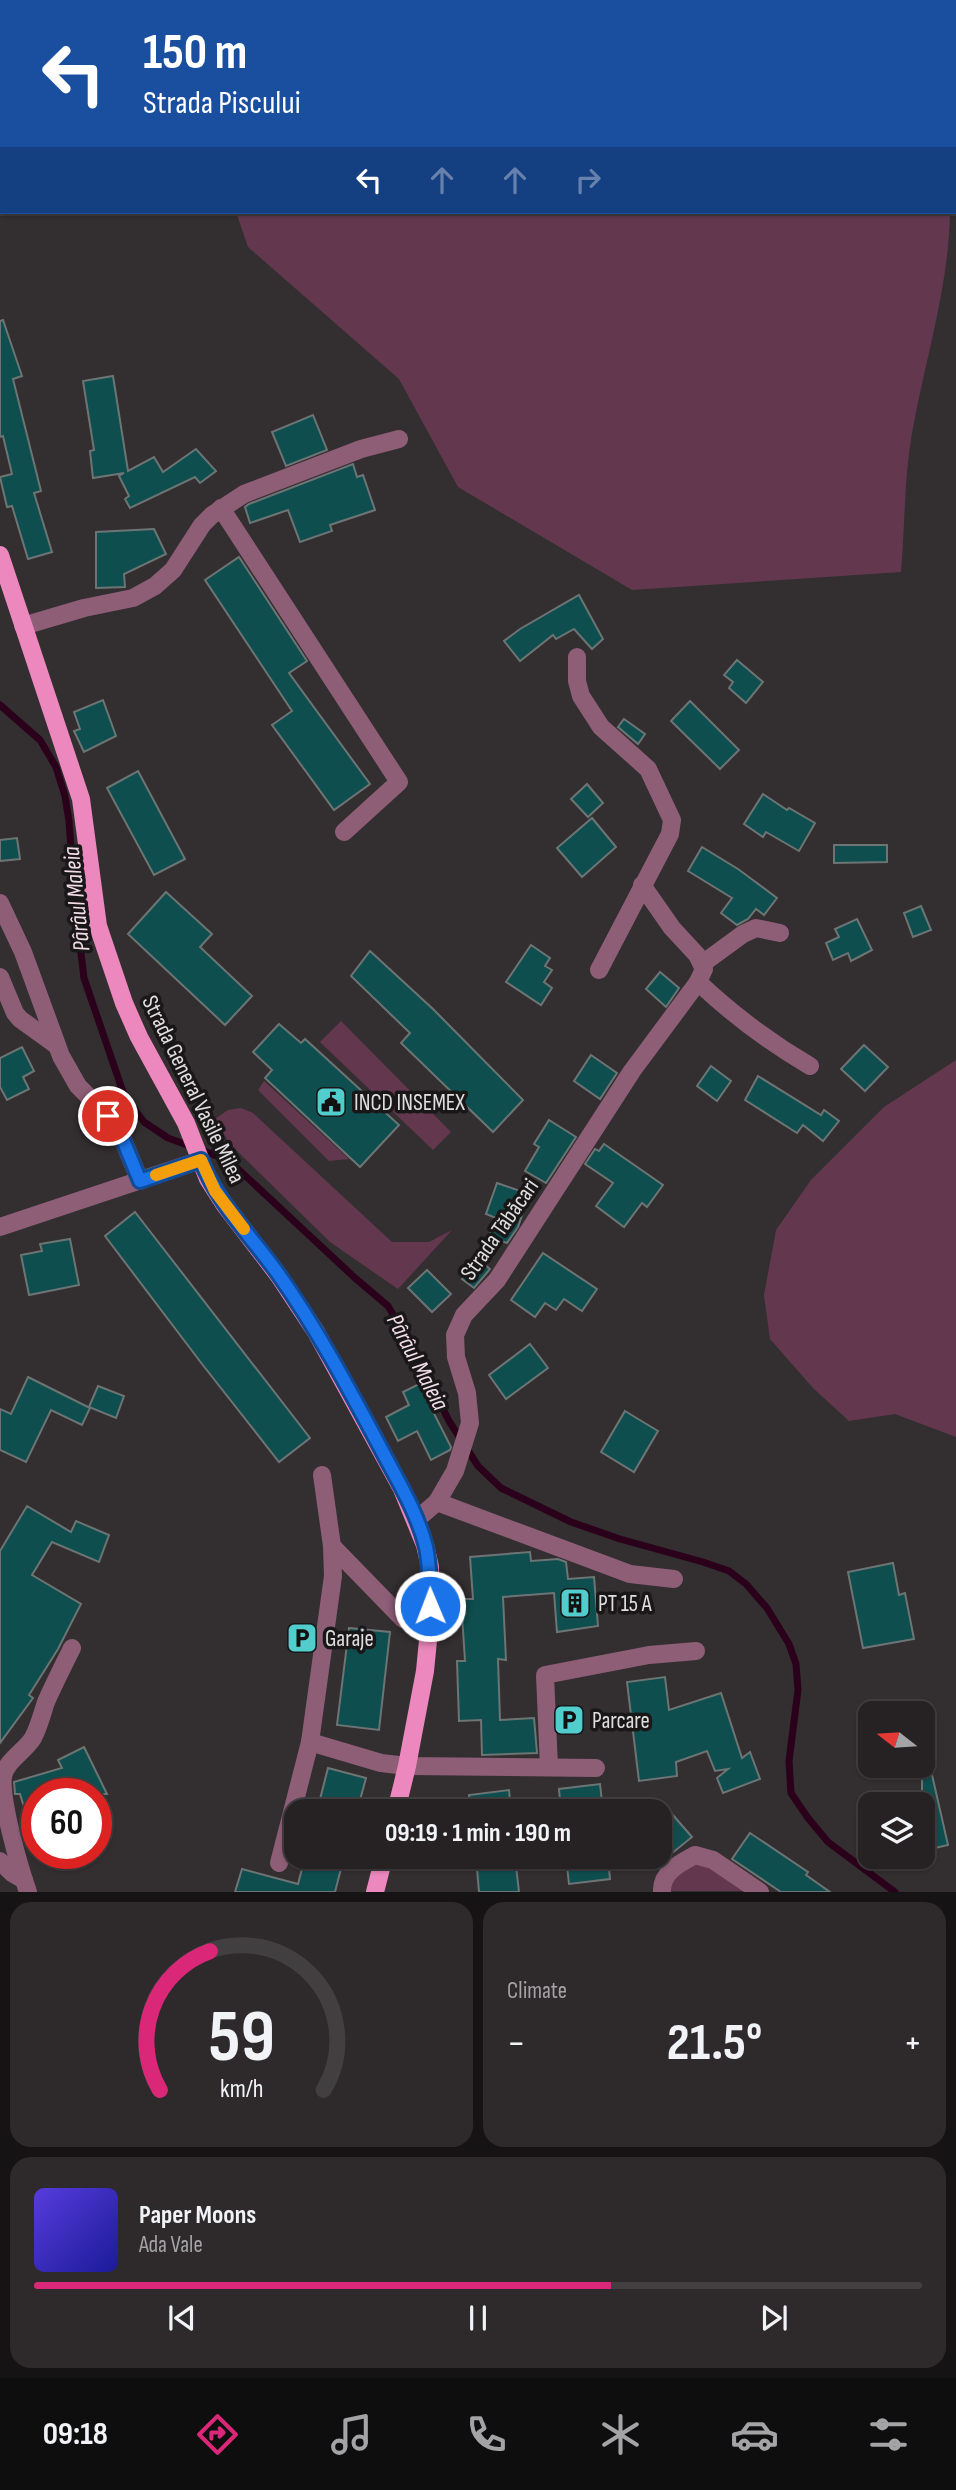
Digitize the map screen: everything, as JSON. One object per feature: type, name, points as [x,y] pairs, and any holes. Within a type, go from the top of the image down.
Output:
[{"type":"main road","name":"Strada General Vasile Milea","points":[[1,565],[81,799],[96,914],[108,961],[139,1037],[186,1123],[208,1179],[316,1332],[390,1465],[416,1520],[430,1567],[430,1620],[425,1671],[399,1799]]},
{"type":"main road","points":[[375,1892],[381,1869]]},
{"type":"street","points":[[23,626],[84,608],[133,598],[155,586],[173,570],[202,525],[221,508],[244,494],[361,449],[400,439]]},
{"type":"street","points":[[221,508],[399,782],[344,832]]},
{"type":"street","points":[[577,657],[577,681],[581,696],[601,726],[648,769],[672,820],[670,834],[599,970]]},
{"type":"street","points":[[642,885],[671,928],[702,964],[743,934],[756,928],[780,933]]},
{"type":"street","points":[[0,903],[23,952],[57,1046],[78,1086],[108,1116],[121,1135],[140,1181]]},
{"type":"street","name":"Strada Tăbăcari","points":[[416,1520],[437,1502],[455,1471],[470,1423],[467,1393],[456,1357],[455,1335],[464,1315],[497,1280],[632,1071],[698,982],[704,969],[702,964]]},
{"type":"street","points":[[0,977],[20,1019],[57,1046]]},
{"type":"street","points":[[698,982],[725,1007],[772,1043],[810,1066]]},
{"type":"street","points":[[0,1227],[201,1160]]},
{"type":"street","points":[[279,1863],[310,1742],[333,1576],[332,1546],[322,1475]]},
{"type":"street","points":[[437,1502],[630,1574],[674,1579]]},
{"type":"street","points":[[332,1546],[403,1619],[430,1620]]},
{"type":"street","points":[[26,1886],[9,1831],[2,1793],[3,1774],[35,1734],[47,1699],[72,1648]]},
{"type":"street","points":[[549,1768],[545,1675],[649,1655],[696,1651]]},
{"type":"street","points":[[310,1742],[381,1763],[407,1766],[596,1768]]},
{"type":"street","points":[[662,1892],[662,1885],[673,1866],[695,1855],[713,1860],[760,1892]]},
{"type":"street","points":[[0,1861],[26,1886]]},
{"type":"shaded area","points":[[237,214],[950,214],[941,296],[909,450],[901,572],[632,590],[458,487],[399,379],[248,247]]},
{"type":"shaded area","points":[[341,1021],[451,1132],[433,1150],[320,1042]]},
{"type":"shaded area","points":[[956,1060],[956,1437],[895,1414],[849,1421],[813,1388],[770,1339],[764,1295],[776,1230],[811,1180],[884,1107]]},
{"type":"shaded area","points":[[264,1081],[349,1159],[329,1161],[258,1090]]},
{"type":"shaded area","points":[[241,1108],[253,1113],[392,1242],[429,1242],[452,1230],[398,1289],[330,1242],[229,1143],[215,1119],[228,1110]]},
{"type":"shaded area","points":[[697,1859],[753,1891],[667,1891],[677,1868]]},
{"type":"building","points":[[3,320],[22,376],[13,379],[41,491],[34,493],[52,552],[28,559],[12,506],[7,507],[0,477],[12,474],[3,436],[0,437],[0,321]]},
{"type":"building","points":[[113,376],[128,471],[154,457],[163,472],[196,449],[216,471],[200,483],[195,477],[130,508],[125,499],[129,496],[119,476],[124,473],[93,478],[90,451],[94,450],[83,381]]},
{"type":"building","points":[[313,415],[327,450],[286,466],[272,432]]},
{"type":"building","points":[[353,464],[357,477],[363,475],[375,510],[330,525],[332,531],[300,542],[288,510],[250,523],[245,507],[249,504]]},
{"type":"building","points":[[154,529],[166,554],[124,574],[125,587],[96,588],[96,532]]},
{"type":"building","points":[[239,557],[307,661],[289,673],[370,784],[334,810],[272,725],[292,711],[205,580]]},
{"type":"building","points":[[579,595],[603,639],[592,649],[574,629],[556,639],[553,635],[520,661],[504,641]]},
{"type":"building","points":[[737,660],[763,682],[746,703],[729,688],[733,682],[724,675]]},
{"type":"building","points":[[103,700],[116,736],[84,752],[74,731],[80,729],[74,712]]},
{"type":"building","points":[[690,701],[739,750],[720,769],[671,721]]},
{"type":"building","points":[[624,719],[645,734],[638,744],[618,727]]},
{"type":"building","points":[[138,771],[185,859],[154,875],[107,788]]},
{"type":"building","points":[[587,784],[603,803],[588,817],[571,799]]},
{"type":"building","points":[[763,794],[787,810],[789,808],[815,823],[799,851],[766,832],[763,837],[744,824]]},
{"type":"building","points":[[592,818],[616,847],[582,877],[557,848]]},
{"type":"building","points":[[17,838],[20,859],[0,861],[0,840]]},
{"type":"building","points":[[834,845],[887,845],[887,862],[834,863]]},
{"type":"building","points":[[702,847],[777,898],[764,915],[756,909],[748,919],[737,925],[721,913],[732,898],[688,871]]},
{"type":"building","points":[[166,892],[212,934],[200,947],[252,996],[225,1025],[128,934]]},
{"type":"building","points":[[921,906],[931,930],[913,937],[904,913]]},
{"type":"building","points":[[857,919],[872,950],[851,961],[848,953],[833,960],[826,943],[839,937],[835,929]]},
{"type":"building","points":[[531,945],[550,958],[545,966],[552,970],[544,982],[552,988],[541,1005],[506,982]]},
{"type":"building","points":[[370,951],[433,1009],[523,1100],[493,1132],[401,1043],[410,1033],[351,976]]},
{"type":"building","points":[[660,972],[679,988],[666,1007],[646,989]]},
{"type":"building","name":"INCD INSEMEX","points":[[279,1024],[301,1043],[305,1039],[399,1125],[360,1167],[265,1078],[272,1070],[253,1052]]},
{"type":"building","points":[[864,1045],[888,1067],[865,1091],[841,1069]]},
{"type":"building","points":[[22,1047],[34,1071],[23,1077],[29,1089],[7,1100],[0,1087],[0,1058]]},
{"type":"building","points":[[591,1055],[617,1073],[600,1099],[574,1081]]},
{"type":"building","points":[[711,1066],[731,1081],[717,1101],[697,1086]]},
{"type":"building","points":[[758,1076],[821,1115],[824,1110],[839,1121],[823,1141],[803,1125],[797,1133],[745,1100]]},
{"type":"building","points":[[549,1120],[576,1137],[546,1183],[525,1171],[539,1147],[534,1144]]},
{"type":"building","points":[[604,1144],[663,1185],[647,1207],[642,1203],[624,1227],[596,1206],[613,1183],[585,1164],[595,1149],[599,1151]]},
{"type":"building","points":[[497,1183],[529,1194],[518,1227],[507,1243],[489,1237],[496,1218],[486,1214]]},
{"type":"building","points":[[135,1212],[310,1438],[279,1462],[105,1236]]},
{"type":"building","points":[[70,1239],[79,1285],[29,1295],[21,1255],[42,1251],[40,1244]]},
{"type":"building","points":[[543,1253],[597,1289],[582,1311],[564,1299],[556,1310],[545,1303],[535,1317],[511,1300]]},
{"type":"building","points":[[478,1259],[490,1269],[474,1288],[462,1279]]},
{"type":"building","points":[[427,1270],[451,1294],[432,1312],[408,1288]]},
{"type":"building","points":[[530,1344],[548,1368],[506,1399],[489,1375]]},
{"type":"building","points":[[28,1377],[90,1408],[82,1425],[51,1410],[26,1462],[0,1450],[0,1409],[11,1414]]},
{"type":"building","points":[[419,1384],[451,1447],[431,1460],[417,1431],[398,1441],[386,1417],[409,1405],[403,1392]]},
{"type":"building","points":[[98,1386],[124,1396],[116,1418],[89,1407]]},
{"type":"building","points":[[625,1411],[658,1431],[634,1472],[601,1452]]},
{"type":"building","points":[[27,1506],[71,1532],[76,1521],[109,1535],[99,1562],[52,1542],[32,1575],[81,1604],[58,1649],[29,1695],[33,1698],[0,1743],[0,1551]]},
{"type":"building","points":[[530,1552],[531,1561],[558,1559],[566,1562],[568,1579],[594,1577],[598,1626],[557,1632],[554,1593],[503,1597],[506,1660],[498,1659],[500,1720],[534,1718],[537,1753],[482,1755],[481,1720],[459,1721],[457,1661],[465,1661],[461,1599],[473,1599],[470,1557]]},
{"type":"building","points":[[893,1563],[899,1595],[905,1593],[914,1639],[863,1648],[848,1572]]},
{"type":"building","points":[[349,1628],[390,1632],[379,1730],[337,1725]]},
{"type":"building","points":[[665,1677],[669,1710],[721,1693],[742,1758],[750,1752],[760,1779],[723,1793],[717,1778],[728,1769],[715,1771],[707,1751],[676,1762],[677,1776],[639,1781],[627,1682]]},
{"type":"building","points":[[84,1747],[99,1778],[28,1778],[62,1768],[58,1760]]},
{"type":"building","points":[[328,1768],[366,1778],[360,1799],[320,1799]]},
{"type":"building","points":[[922,1778],[933,1778],[948,1845],[935,1848],[935,1792],[922,1792]]},
{"type":"building","points":[[21,1780],[21,1797],[20,1794],[15,1794],[14,1782]]},
{"type":"building","points":[[600,1784],[602,1799],[560,1799],[559,1789]]},
{"type":"building","points":[[509,1790],[510,1799],[470,1799],[469,1795]]},
{"type":"building","points":[[672,1814],[692,1837],[672,1853]]},
{"type":"building","points":[[750,1833],[808,1872],[806,1875],[830,1892],[781,1892],[732,1859]]},
{"type":"building","points":[[242,1869],[298,1884],[302,1869],[341,1869],[335,1892],[235,1892]]},
{"type":"building","points":[[477,1869],[516,1869],[519,1892],[479,1892]]},
{"type":"building","points":[[567,1869],[609,1869],[610,1879],[569,1884]]},
{"type":"waterway","name":"Pârâul Maleia","points":[[0,705],[40,740],[56,767],[69,821],[84,978],[124,1095],[144,1122],[168,1138],[220,1157],[238,1169],[388,1306],[414,1350],[449,1421],[478,1466],[501,1488],[571,1522],[729,1571],[746,1584],[767,1608],[789,1644],[796,1664],[798,1690],[789,1761],[791,1793],[828,1842],[895,1892]]},
{"type":"slow traffic","points":[[156,1175],[201,1160],[215,1191],[244,1229]]},
{"type":"place","name":"INCD INSEMEX","points":[[331,1102]]},
{"type":"place","name":"PT 15 A","points":[[575,1603]]},
{"type":"place","name":"Garaje","points":[[302,1638]]},
{"type":"place","name":"Parcare","points":[[569,1720]]},
{"type":"route","points":[[108,1116],[121,1135],[140,1181],[201,1160],[208,1179],[224,1204],[302,1310],[358,1405],[416,1520],[430,1567],[430,1606]]}]
